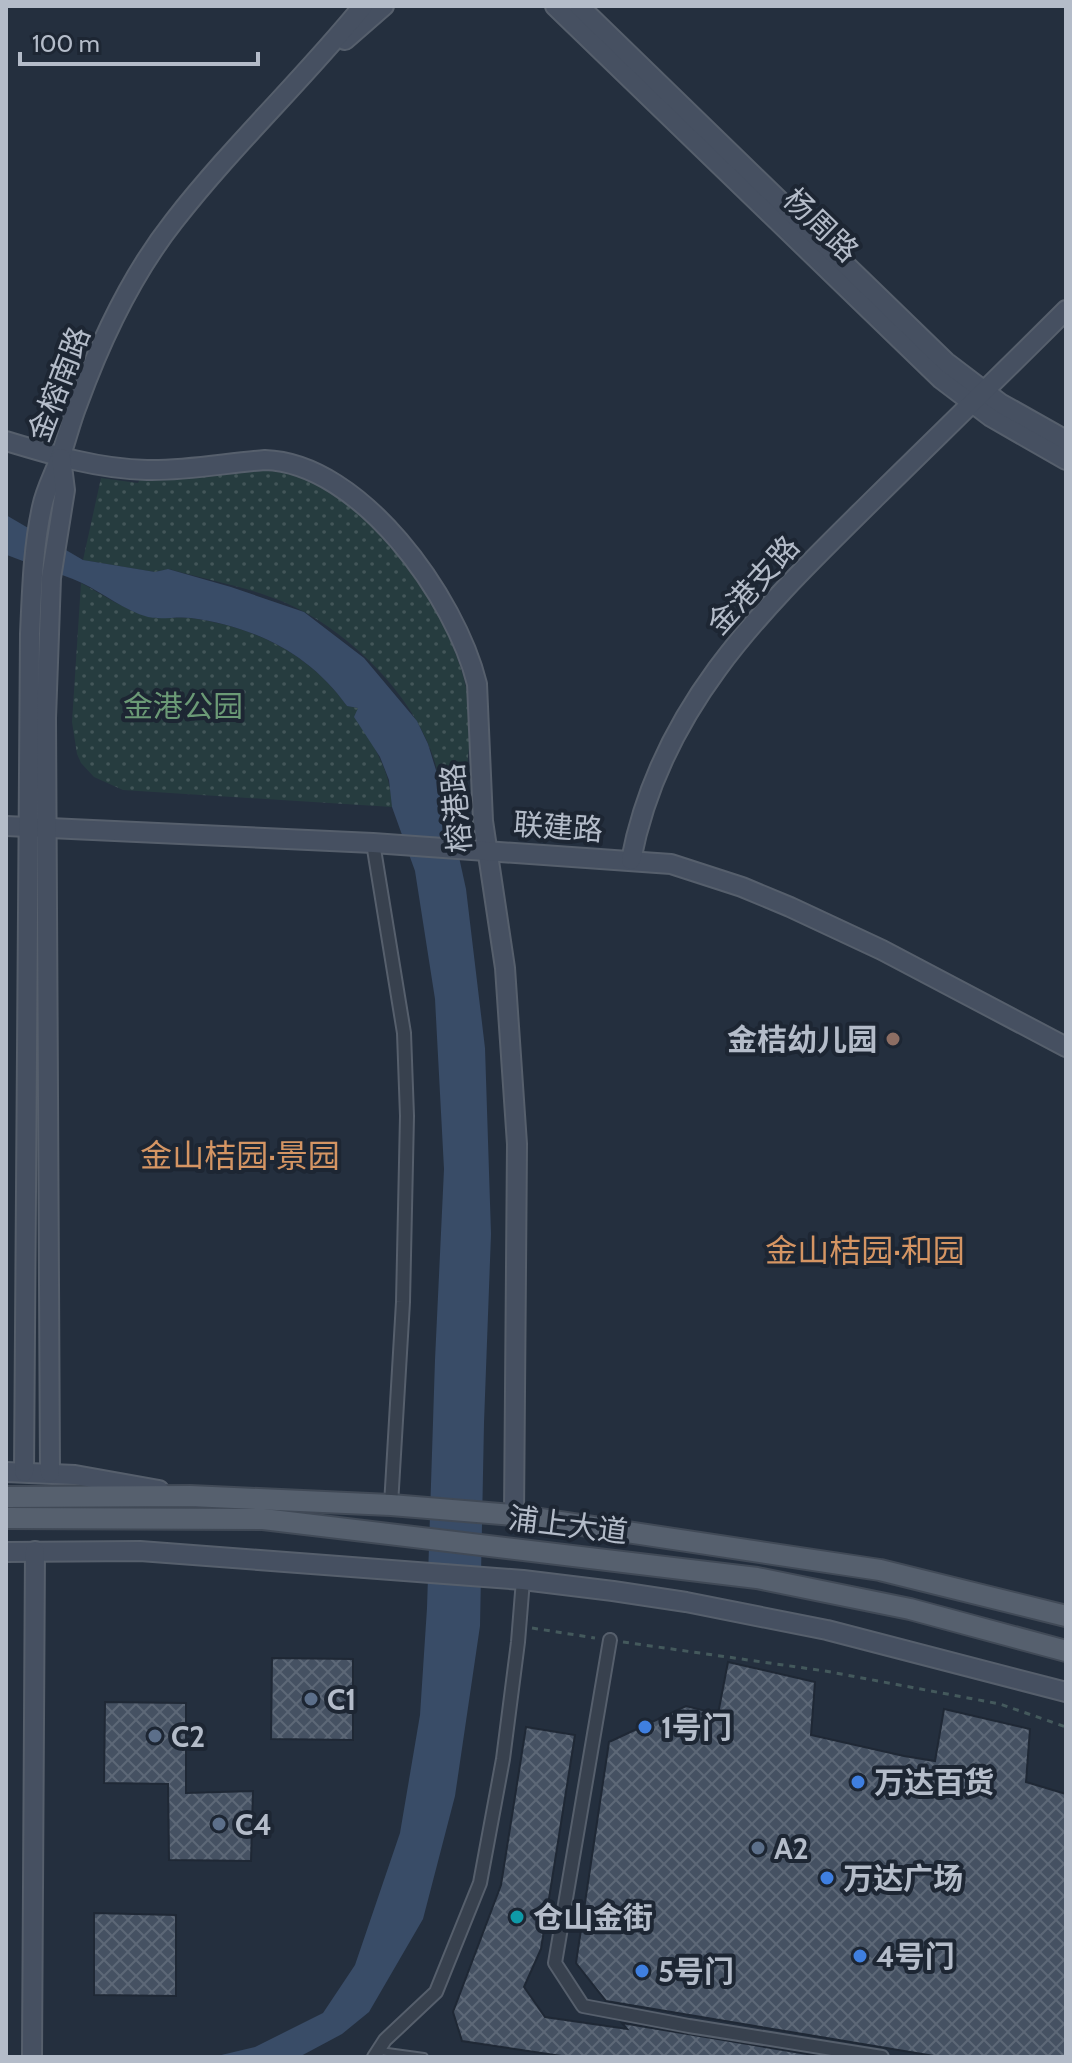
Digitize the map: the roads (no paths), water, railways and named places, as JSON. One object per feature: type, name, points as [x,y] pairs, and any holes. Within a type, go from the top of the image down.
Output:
[{"type":"main road","name":"金榕南路","points":[[15,1472],[38,827],[30,634],[33,570],[44,498],[92,368],[122,305],[163,235],[253,127],[320,59],[363,6]]},
{"type":"main road","name":"金榕南路","points":[[320,59],[384,6]]},
{"type":"main road","name":"杨周路","points":[[555,6],[911,352],[1066,460]]},
{"type":"main road","name":"杨周路","points":[[579,6],[946,362],[977,398],[1066,440]]},
{"type":"main road","name":"金港支路","points":[[631,860],[642,809],[662,760],[684,718],[715,671],[790,583],[1066,310]]},
{"type":"main road","name":"榕港路","points":[[6,441],[61,458],[151,470],[278,460],[309,468],[351,494],[404,548],[433,585],[451,616],[472,663],[479,701],[479,766],[487,850],[505,968],[517,1144],[514,1515]]},
{"type":"main road","name":"联建路","points":[[6,826],[487,850],[631,860],[692,870],[790,907],[882,950],[1066,1047]]},
{"type":"main road","points":[[38,827],[50,1473]]},
{"type":"main road","name":"浦上大道","points":[[15,1472],[50,1473],[190,1496]]},
{"type":"main road","name":"浦上大道","points":[[6,1497],[190,1496],[391,1505],[514,1515],[880,1570],[1066,1616]]},
{"type":"main road","name":"浦上大道","points":[[6,1518],[263,1519],[757,1578],[910,1609],[1066,1651]]},
{"type":"main road","points":[[32,2057],[35,1551]]},
{"type":"main road","points":[[6,1552],[140,1551],[523,1580],[686,1602],[778,1620],[989,1670],[1066,1692]]},
{"type":"street","points":[[373,843],[404,1033],[407,1116],[403,1302],[391,1505]]},
{"type":"street","points":[[376,2054],[385,2040],[436,1992],[480,1883],[503,1759],[523,1580]]},
{"type":"street","points":[[610,1640],[555,1963],[583,2006],[882,2057]]},
{"type":"lane","points":[[376,2054],[424,2057]]},
{"type":"water","points":[[6,515],[83,560],[155,572],[168,569],[304,612],[364,658],[417,721],[428,744],[450,816],[466,889],[485,1048],[491,1234],[480,1626],[455,1796],[423,1919],[369,2012],[342,2034],[299,2057],[213,2057],[255,2047],[323,2013],[355,1965],[400,1833],[420,1715],[444,1169],[435,999],[415,871],[392,807],[389,780],[380,757],[354,717],[358,708],[347,706],[316,671],[279,646],[237,628],[191,618],[148,617],[64,575],[7,555]]},
{"type":"place","name":"金桔幼儿园","points":[[893,1039]]},
{"type":"place","name":"C1","points":[[311,1699]]},
{"type":"place","name":"1号门","points":[[645,1727]]},
{"type":"place","name":"C2","points":[[155,1736]]},
{"type":"place","name":"万达百货","points":[[858,1782]]},
{"type":"place","name":"C4","points":[[219,1824]]},
{"type":"place","name":"A2","points":[[758,1848]]},
{"type":"place","name":"万达广场","points":[[827,1878]]},
{"type":"place","name":"仓山金街","points":[[517,1917]]},
{"type":"place","name":"4号门","points":[[860,1956]]},
{"type":"place","name":"5号门","points":[[642,1971]]},
{"type":"district","name":"金山桔园·景园","points":[[240,1155]]},
{"type":"district","name":"金山桔园·和园","points":[[865,1250]]},
{"type":"park label","name":"金港公园","points":[[183,706]]}]
